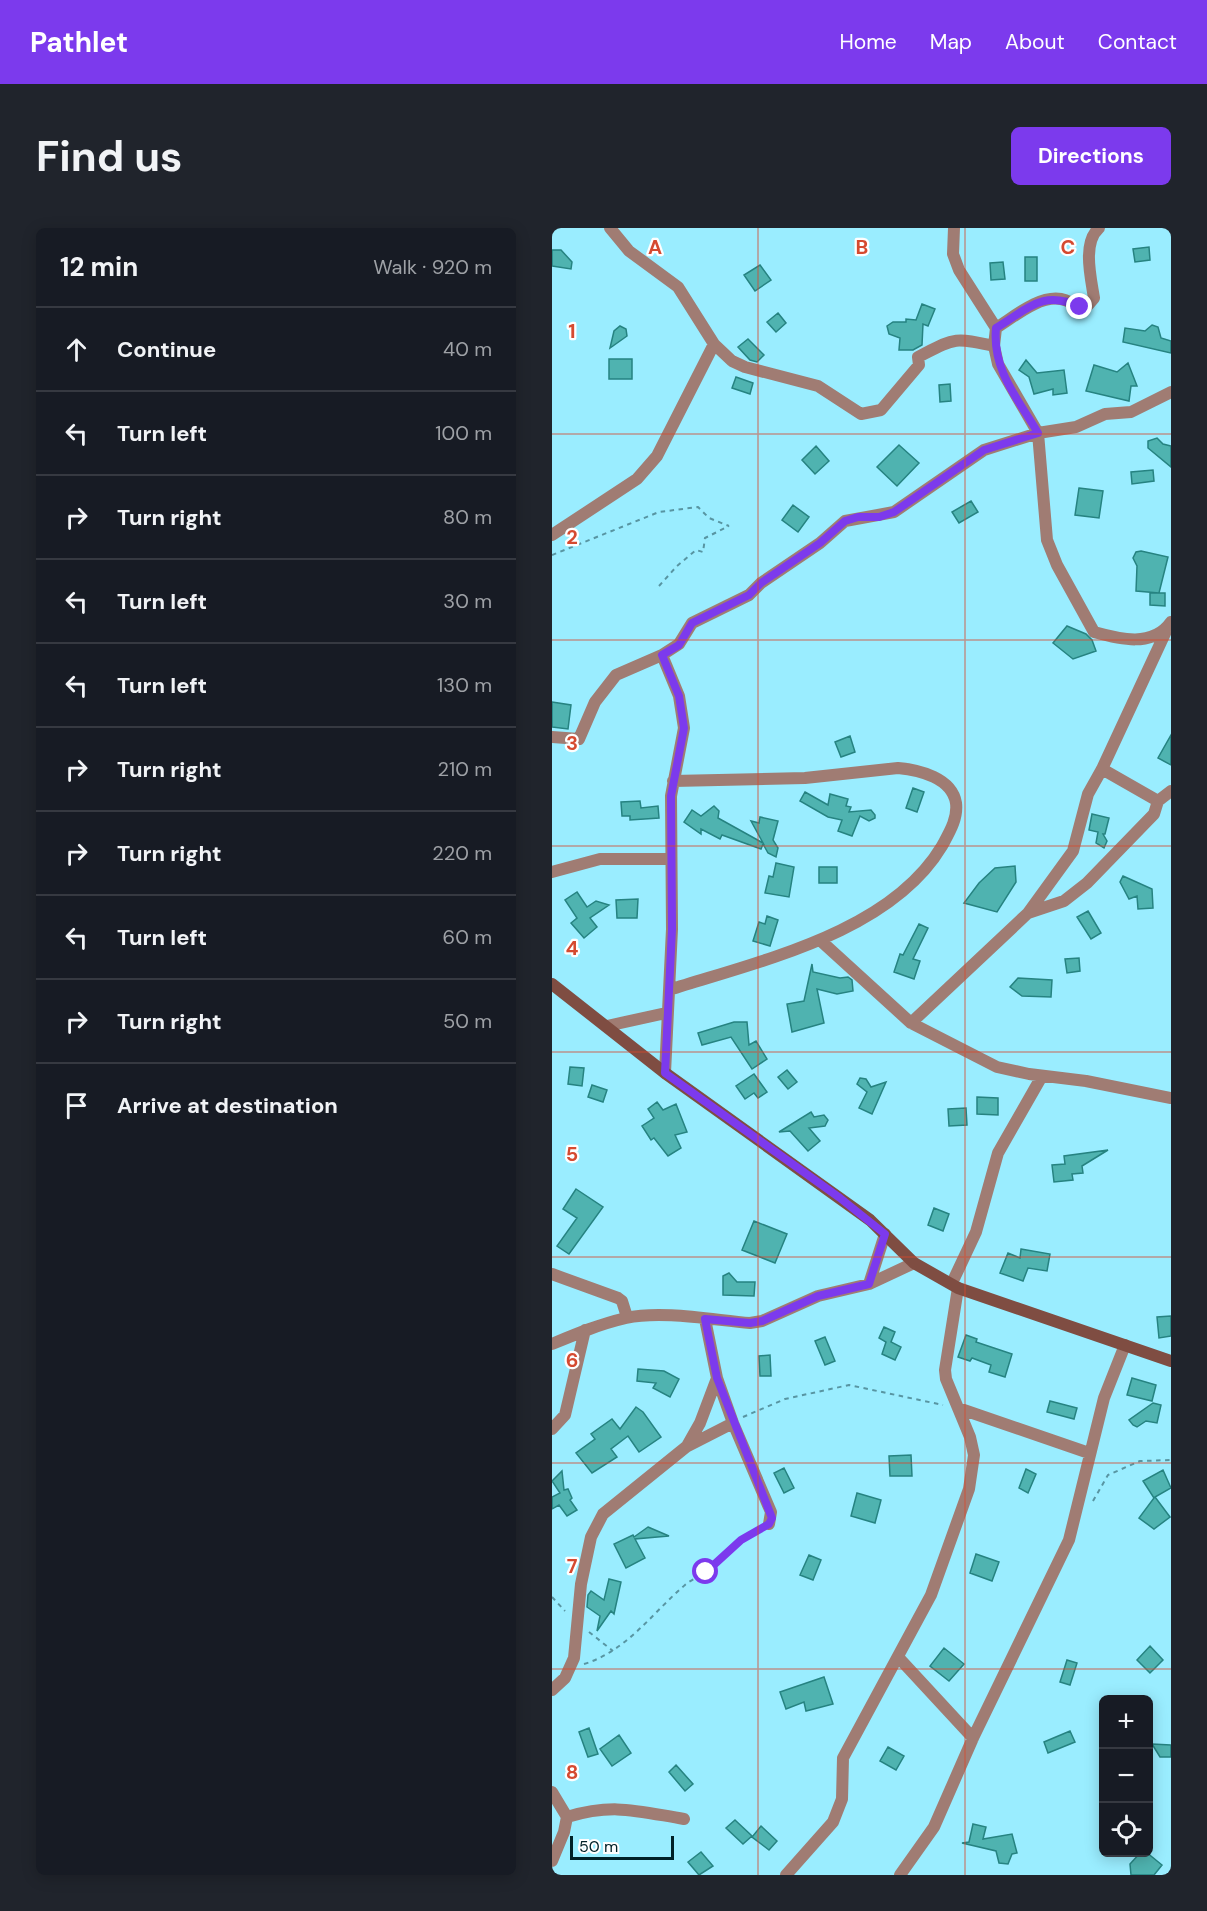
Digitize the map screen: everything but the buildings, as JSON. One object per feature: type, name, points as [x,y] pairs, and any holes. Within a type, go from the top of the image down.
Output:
[{"type":"street","points":[[610,228],[629,251],[678,287],[714,345],[732,361],[745,367],[818,386],[861,414],[881,410],[919,365],[918,357],[951,340],[961,339],[994,346]]},
{"type":"street","points":[[954,228],[953,254],[959,270],[996,328],[994,346],[998,364],[1038,433],[1047,540],[1057,565],[1094,632],[1118,639],[1137,640],[1154,636],[1170,624]]},
{"type":"street","points":[[996,328],[1041,302],[1051,299],[1062,299],[1080,307],[1088,305],[1094,298],[1089,267],[1090,243],[1099,228]]},
{"type":"street","points":[[552,535],[637,478],[657,456],[714,345]]},
{"type":"street","points":[[552,737],[579,739],[595,702],[616,675],[679,645],[692,623],[749,595],[761,583],[820,543],[845,521],[858,517],[879,517],[894,512],[984,450],[1038,433],[1076,427],[1105,414],[1131,412],[1171,392]]},
{"type":"street","points":[[911,1023],[1028,913],[1069,860],[1076,843],[1088,794],[1170,624]]},
{"type":"street","points":[[662,655],[679,696],[683,713],[683,742],[673,781],[665,1073]]},
{"type":"street","points":[[669,990],[821,941],[902,892],[926,869],[948,836],[955,820],[956,802],[950,788],[922,772],[898,768],[805,778],[673,781]]},
{"type":"street","points":[[1102,769],[1158,801]]},
{"type":"street","points":[[1028,913],[1064,901],[1088,883],[1154,814],[1158,801],[1171,791]]},
{"type":"street","points":[[552,872],[600,859],[671,859]]},
{"type":"street","points":[[821,941],[911,1023],[997,1067],[1042,1076],[1086,1081],[1171,1098]]},
{"type":"street","points":[[552,984],[665,1073],[840,1198],[885,1234],[914,1263],[958,1288],[1171,1361]]},
{"type":"street","points":[[607,1026],[666,1013]]},
{"type":"street","points":[[958,1288],[952,1283],[976,1232],[998,1153],[1042,1076]]},
{"type":"street","points":[[869,1284],[885,1234]]},
{"type":"street","points":[[552,1344],[585,1329],[627,1317],[647,1316],[750,1323],[762,1321],[818,1296],[869,1284],[914,1263]]},
{"type":"street","points":[[552,1274],[618,1298],[622,1301],[627,1317]]},
{"type":"street","points":[[786,1875],[833,1822],[842,1799],[843,1758],[931,1595],[973,1472],[974,1455],[970,1437],[945,1370],[958,1288]]},
{"type":"street","points":[[705,1319],[717,1378],[771,1512],[769,1524]]},
{"type":"street","points":[[552,1429],[565,1415],[585,1329]]},
{"type":"street","points":[[900,1875],[934,1827],[973,1738],[1069,1540],[1104,1398],[1125,1346]]},
{"type":"street","points":[[686,1447],[700,1423],[717,1378]]},
{"type":"street","points":[[958,1408],[1089,1453]]},
{"type":"street","points":[[552,1690],[560,1685],[569,1670],[577,1642],[581,1584],[596,1526],[603,1514],[686,1447],[733,1422]]},
{"type":"street","points":[[898,1658],[973,1738]]},
{"type":"street","points":[[552,1792],[567,1817],[564,1832],[552,1862]]},
{"type":"street","points":[[567,1817],[591,1810],[615,1807],[684,1819]]},
{"type":"path","points":[[552,555],[659,512],[698,507],[709,518],[729,526],[705,538],[703,552],[696,550],[659,586]]},
{"type":"path","points":[[733,1422],[785,1399],[849,1385],[958,1408]]},
{"type":"path","points":[[1090,1506],[1108,1475],[1140,1461],[1171,1460]]},
{"type":"path","points":[[569,1670],[602,1658],[613,1651],[646,1625],[686,1584],[712,1567],[741,1540],[769,1524]]},
{"type":"route","points":[[706,1572],[741,1540],[769,1524],[772,1518],[717,1378],[705,1319],[750,1323],[762,1321],[818,1296],[869,1284],[885,1234],[840,1198],[665,1073],[666,1013],[672,929],[671,796],[684,728],[679,696],[662,655],[679,645],[686,628],[692,623],[749,595],[761,583],[820,543],[845,521],[858,517],[879,517],[894,512],[984,450],[997,444],[1038,433],[998,364],[994,346],[996,328],[1041,302],[1051,299],[1062,299],[1080,307]]}]
